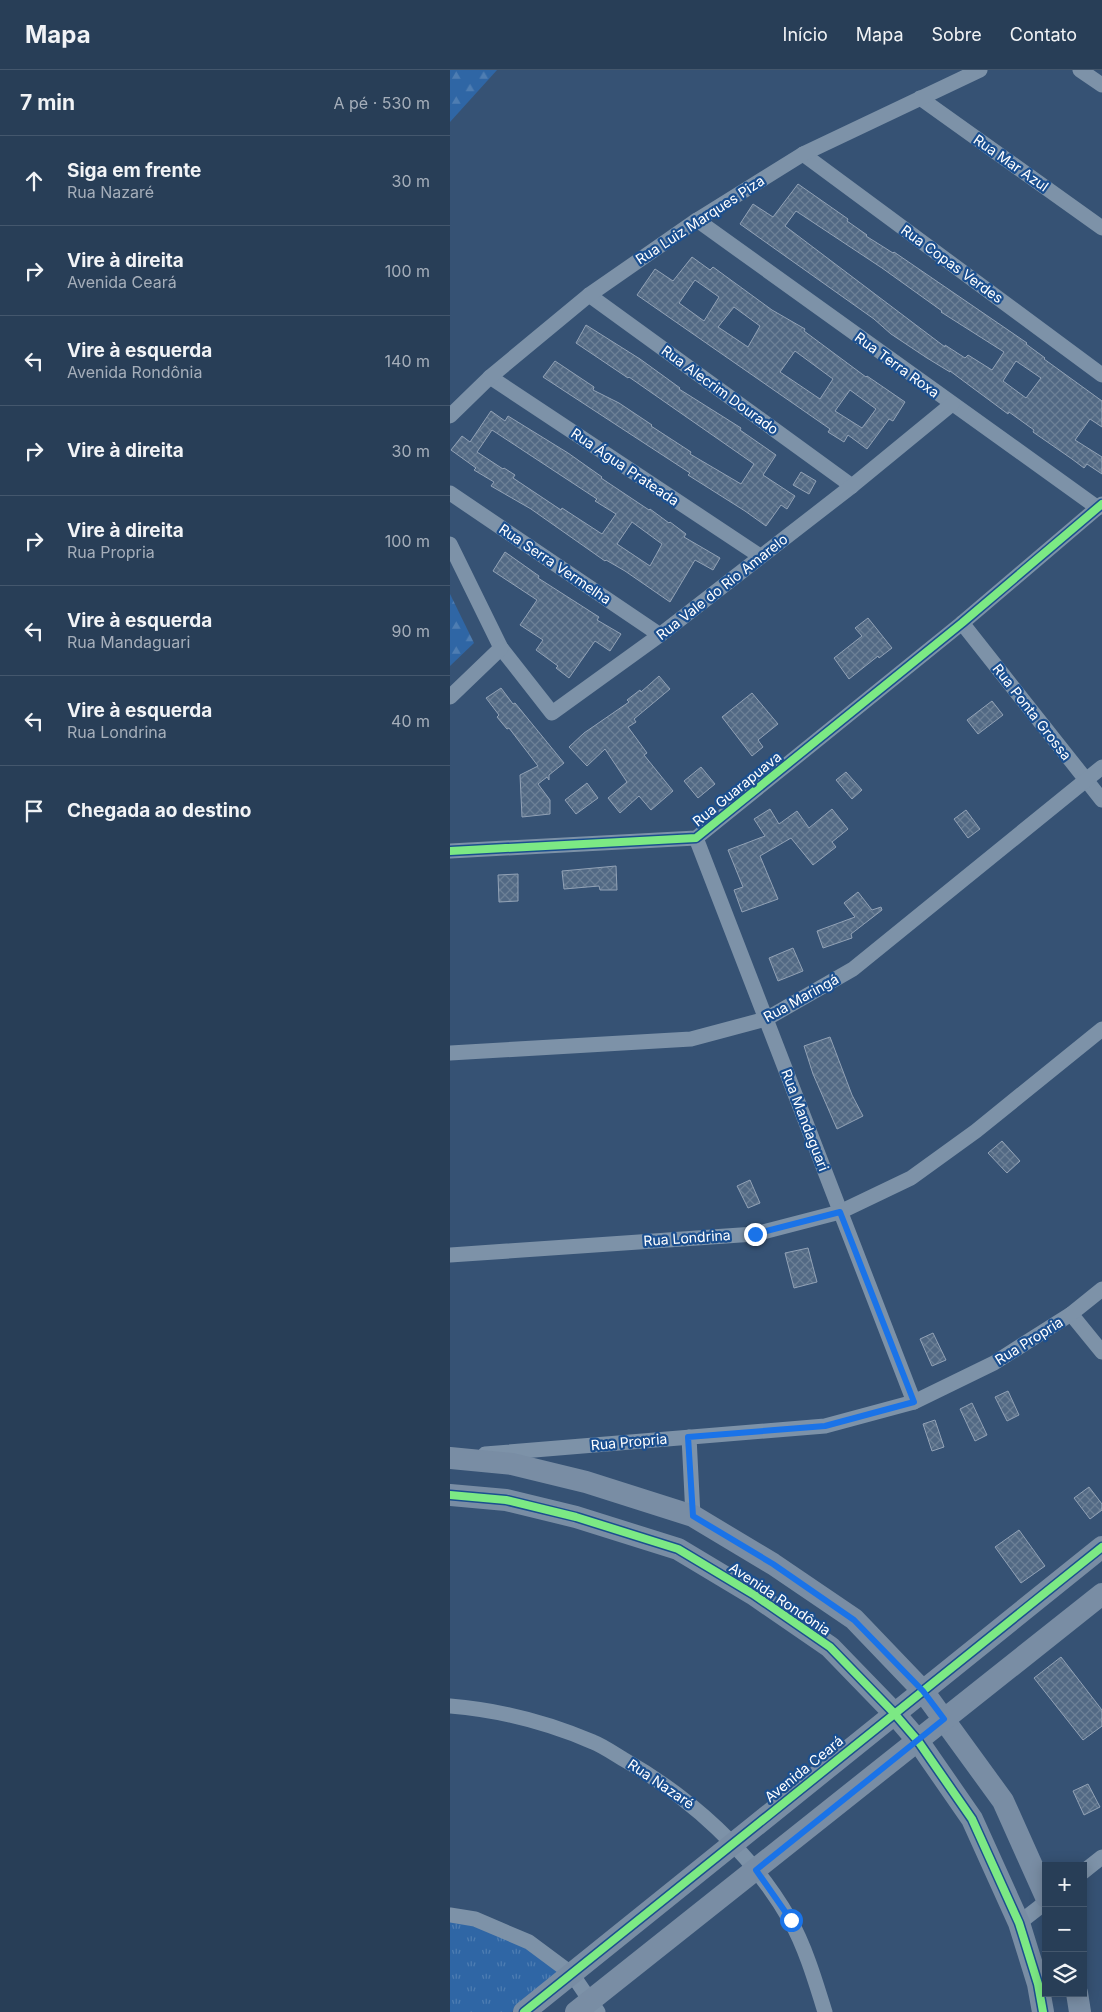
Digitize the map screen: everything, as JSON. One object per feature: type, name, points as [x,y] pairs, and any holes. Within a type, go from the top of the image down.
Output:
[{"type":"street","name":"Rua Luiz Marques Piza","points":[[450,416],[490,377],[589,295],[697,220],[802,154],[980,70]]},
{"type":"street","points":[[1080,70],[1102,85]]},
{"type":"street","name":"Rua Mar Azul","points":[[920,98],[1102,228]]},
{"type":"street","name":"Rua Copas Verdes","points":[[802,154],[1102,375]]},
{"type":"street","name":"Rua Terra Roxa","points":[[697,220],[952,404],[1100,506]]},
{"type":"street","name":"Rua Alecrim Dourado","points":[[589,295],[852,486]]},
{"type":"street","name":"Rua Água Prateada","points":[[490,377],[760,556]]},
{"type":"street","name":"Rua Vale do Rio Amarelo","points":[[501,648],[552,713],[660,635],[852,486],[952,404]]},
{"type":"street","name":"Rua Serra Vermelha","points":[[450,493],[660,635]]},
{"type":"street","name":"Rua Guarapuava","points":[[450,851],[696,838],[962,623],[1100,506]]},
{"type":"street","points":[[450,544],[501,648],[450,698]]},
{"type":"street","name":"Rua Ponta Grossa","points":[[962,623],[1102,800]]},
{"type":"street","name":"Rua Maringá","points":[[450,1053],[691,1039],[766,1019],[853,969],[1102,767]]},
{"type":"street","name":"Rua Mandaguari","points":[[696,838],[914,1402]]},
{"type":"street","name":"Rua Londrina","points":[[450,1255],[755,1234],[840,1212],[918,1173],[976,1132],[1102,1029]]},
{"type":"street","name":"Rua Propria","points":[[450,1458],[825,1426],[914,1402],[994,1363],[1071,1314],[1102,1289]]},
{"type":"street","points":[[1071,1314],[1102,1352]]},
{"type":"street","points":[[688,1437],[693,1516]]},
{"type":"street","name":"Avenida Rondônia","points":[[450,1458],[512,1464],[586,1482],[693,1516],[773,1564],[854,1620],[923,1691],[1004,1801],[1042,1888]]},
{"type":"street","name":"Avenida Rondônia","points":[[450,1495],[506,1500],[576,1517],[678,1549],[753,1594],[830,1647],[918,1740],[972,1819],[1019,1923],[1038,1984],[1043,2012]]},
{"type":"street","name":"Avenida Ceará","points":[[524,2012],[1102,1547]]},
{"type":"street","points":[[450,1915],[476,1919],[529,1942],[572,1974],[588,2008],[756,1870],[1102,1594]]},
{"type":"street","name":"Rua Nazaré","points":[[450,1706],[472,1708],[534,1722],[594,1742],[646,1771],[692,1804],[732,1843],[756,1870],[791,1920],[815,1980],[825,2012]]},
{"type":"street","points":[[1087,1869],[1102,1857]]},
{"type":"street","points":[[1019,1923],[1042,1905]]},
{"type":"street","points":[[1078,1997],[1080,2012]]},
{"type":"green space","points":[[450,70],[497,70],[450,122]]},
{"type":"green space","points":[[450,594],[474,643],[450,666]]},
{"type":"green space","points":[[450,1920],[473,1923],[525,1944],[560,1973],[512,2012],[450,2012]]},
{"type":"building","points":[[798,184],[848,219],[847,221],[866,236],[894,252],[1027,343],[1044,359],[1102,401],[1102,427],[1090,419],[1075,440],[1102,457],[1102,474],[1087,464],[1084,468],[950,371],[891,334],[874,319],[740,224],[753,204],[773,217]],"holes":[[[796,211],[882,268],[941,312],[1004,352],[992,370],[968,355],[965,358],[945,345],[945,347],[785,226]],[[1016,361],[1041,378],[1026,398],[1003,381]]]},
{"type":"building","points":[[692,257],[710,270],[713,267],[772,310],[805,329],[804,331],[866,377],[905,402],[893,421],[889,419],[867,449],[848,435],[844,442],[828,432],[830,429],[637,295],[655,269],[673,281]],"holes":[[[695,280],[719,297],[704,321],[679,303]],[[734,307],[760,326],[748,347],[718,327]],[[795,351],[833,379],[820,399],[780,372]],[[850,390],[876,409],[862,428],[835,411]]]},
{"type":"building","points":[[586,325],[640,359],[679,389],[741,428],[740,430],[776,455],[763,475],[795,496],[787,509],[781,505],[766,526],[688,475],[690,473],[543,377],[555,361],[594,387],[593,390],[619,403],[691,452],[690,454],[741,484],[754,464],[629,377],[576,343]]},
{"type":"building","points":[[491,411],[505,421],[508,416],[568,453],[601,478],[670,522],[686,534],[684,537],[720,558],[713,570],[695,560],[670,602],[625,571],[605,561],[531,509],[491,486],[494,482],[474,470],[476,468],[451,450],[462,436],[470,442]],"holes":[[[492,430],[597,499],[595,501],[616,514],[602,534],[562,508],[561,510],[513,478],[515,475],[477,452]],[[632,522],[662,544],[650,566],[617,544]]]},
{"type":"building","points":[[801,472],[816,481],[809,494],[793,485]]},
{"type":"building","points":[[505,552],[539,576],[538,578],[599,617],[597,620],[621,634],[610,651],[595,641],[569,678],[556,668],[558,666],[536,650],[543,640],[520,625],[537,600],[493,571]]},
{"type":"building","points":[[868,618],[892,648],[879,658],[878,656],[849,679],[834,658],[862,636],[855,628]]},
{"type":"building","points":[[659,676],[670,689],[634,719],[636,722],[628,727],[647,753],[644,755],[673,791],[651,810],[639,796],[620,813],[608,798],[627,782],[605,749],[587,766],[569,747],[584,733],[629,702],[627,700],[640,690],[641,692]]},
{"type":"building","points":[[501,688],[564,763],[549,775],[549,780],[547,777],[538,784],[550,800],[550,814],[522,817],[520,775],[538,766],[509,728],[507,729],[497,717],[499,715],[486,698]]},
{"type":"building","points":[[752,693],[778,724],[758,740],[763,747],[752,756],[722,717]]},
{"type":"building","points":[[992,701],[1003,715],[978,734],[967,720]]},
{"type":"building","points":[[701,767],[715,784],[698,798],[684,781]]},
{"type":"building","points":[[846,772],[862,790],[852,799],[836,780]]},
{"type":"building","points":[[587,783],[598,798],[576,814],[565,800]]},
{"type":"building","points":[[770,809],[779,824],[797,811],[809,828],[832,809],[848,829],[832,842],[836,847],[813,865],[791,838],[760,856],[778,899],[742,912],[734,890],[743,887],[728,850],[765,836],[754,819]]},
{"type":"building","points":[[966,810],[980,829],[968,838],[954,819]]},
{"type":"building","points":[[616,866],[617,890],[600,890],[599,886],[564,889],[562,871]]},
{"type":"building","points":[[518,874],[518,901],[499,902],[498,875]]},
{"type":"building","points":[[858,892],[872,910],[881,907],[882,910],[851,934],[852,938],[823,948],[817,931],[855,917],[844,903]]},
{"type":"building","points":[[793,948],[803,971],[778,981],[769,958]]},
{"type":"building","points":[[830,1037],[852,1095],[863,1116],[837,1129],[813,1074],[804,1046]]},
{"type":"building","points":[[1002,1141],[1020,1161],[1007,1173],[988,1153]]},
{"type":"building","points":[[750,1180],[760,1203],[748,1208],[737,1186]]},
{"type":"building","points":[[808,1248],[817,1282],[794,1288],[785,1253]]},
{"type":"building","points":[[933,1333],[946,1360],[932,1366],[920,1339]]},
{"type":"building","points":[[1008,1391],[1019,1415],[1007,1421],[995,1397]]},
{"type":"building","points":[[972,1403],[987,1435],[975,1441],[960,1409]]},
{"type":"building","points":[[935,1420],[944,1447],[932,1451],[923,1424]]},
{"type":"building","points":[[1089,1487],[1102,1504],[1102,1510],[1090,1519],[1074,1498]]},
{"type":"building","points":[[1019,1530],[1045,1566],[1021,1583],[995,1547]]},
{"type":"building","points":[[1061,1657],[1102,1710],[1102,1726],[1083,1740],[1034,1678]]},
{"type":"building","points":[[1088,1784],[1100,1807],[1084,1815],[1073,1791]]},
{"type":"cycle path","points":[[450,851],[696,838],[962,623],[1102,504]]},
{"type":"cycle path","points":[[450,1495],[506,1500],[576,1517],[678,1549],[753,1594],[830,1647],[894,1713],[918,1741],[972,1819],[1019,1923],[1038,1984],[1043,2012]]},
{"type":"cycle path","points":[[524,2012],[1102,1547]]},
{"type":"route","points":[[755,1234],[840,1212],[914,1402],[825,1426],[688,1437],[693,1516],[773,1564],[854,1620],[923,1691],[944,1719],[756,1870],[791,1920]]}]
